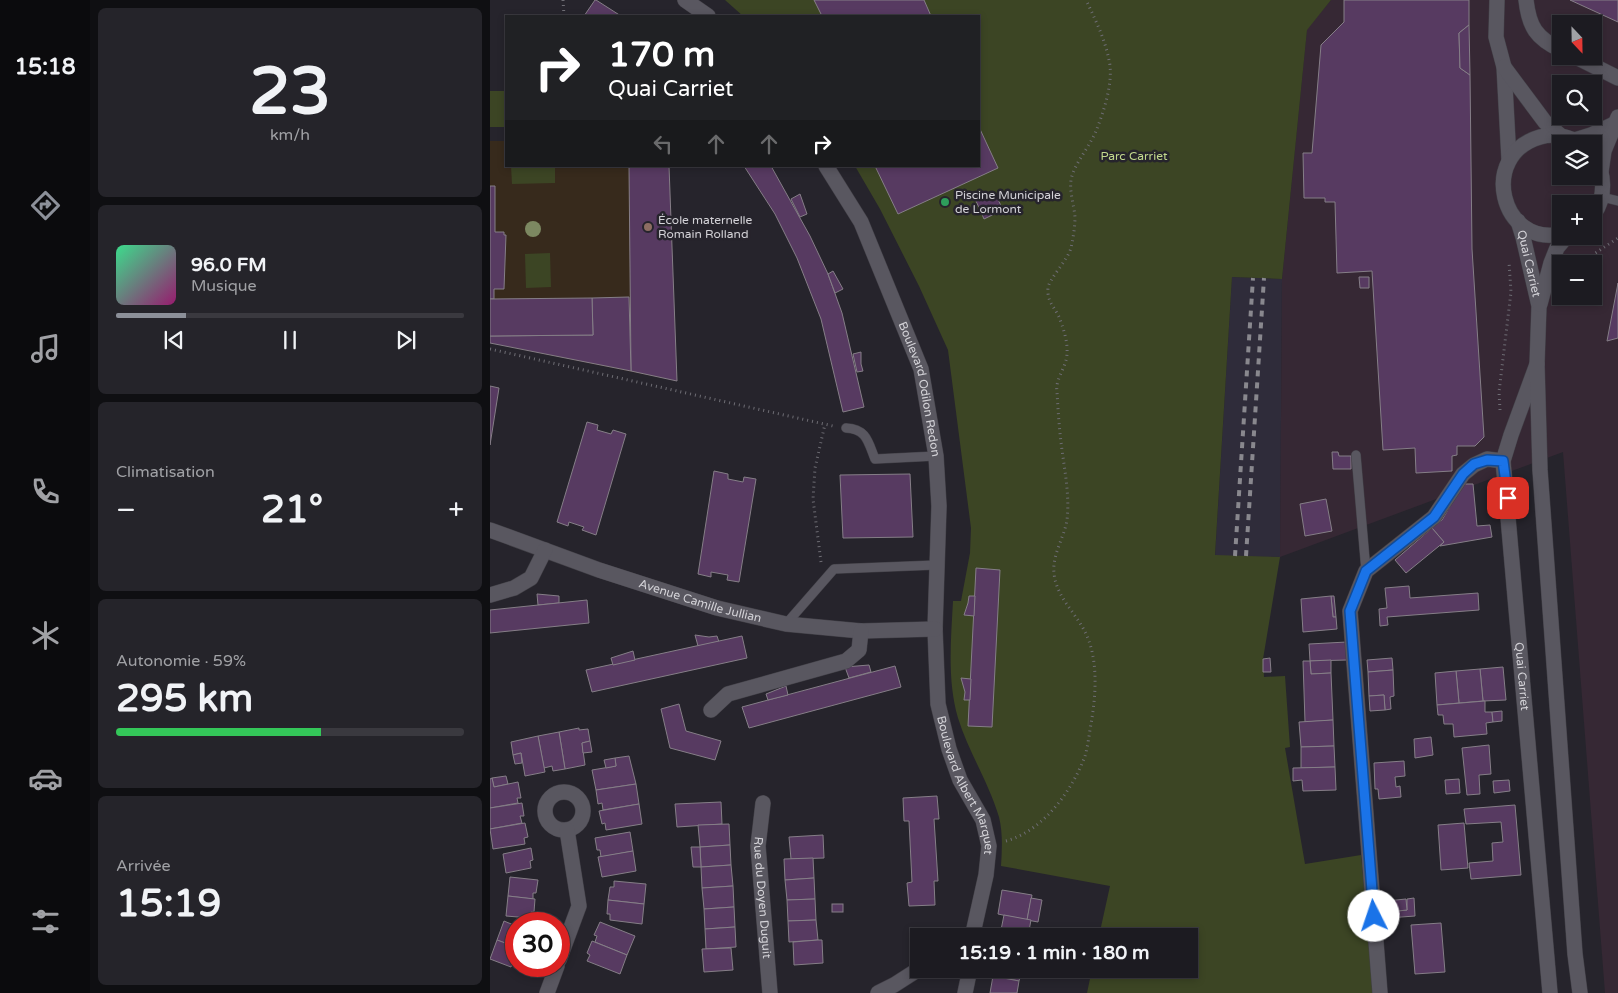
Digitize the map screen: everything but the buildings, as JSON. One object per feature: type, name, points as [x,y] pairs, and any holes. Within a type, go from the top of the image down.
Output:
[{"type":"street","points":[[685,0],[707,15]]},
{"type":"street","points":[[1497,0],[1496,38],[1504,67],[1509,160]]},
{"type":"street","points":[[1526,0],[1528,17],[1535,31],[1552,46]]},
{"type":"street","points":[[1592,65],[1618,78]]},
{"type":"street","points":[[1504,67],[1545,122],[1564,135]]},
{"type":"street","points":[[1591,135],[1616,121]]},
{"type":"street","points":[[1602,165],[1604,151],[1616,121]]},
{"type":"street","points":[[1509,160],[1519,148],[1531,140],[1546,136],[1552,137]]},
{"type":"street","name":"Quai Carriet","points":[[1509,160],[1503,176],[1503,192],[1508,208],[1518,221],[1539,306]]},
{"type":"street","name":"Boulevard Odilon Redon","points":[[827,167],[860,222],[921,369],[936,456],[939,506],[935,629]]},
{"type":"street","points":[[1602,178],[1602,196]]},
{"type":"street","points":[[1518,221],[1529,230],[1543,234],[1552,234]]},
{"type":"street","name":"Quai Carriet","points":[[1560,245],[1554,256],[1539,306],[1537,364],[1541,480],[1575,954],[1580,993]]},
{"type":"street","name":"Quai Carriet","points":[[1537,364],[1503,461],[1550,993]]},
{"type":"street","points":[[1380,993],[1350,611],[1366,571],[1434,517],[1463,474],[1474,464],[1487,460],[1503,461]]},
{"type":"street","name":"Avenue Camille Jullian","points":[[490,530],[599,570],[717,608],[786,624],[861,631],[935,629]]},
{"type":"street","points":[[490,595],[514,588],[531,578],[545,550]]},
{"type":"street","name":"Boulevard Albert Marquet","points":[[935,629],[938,704],[948,749],[960,780],[983,820],[989,846],[986,875],[973,928]]},
{"type":"street","points":[[711,710],[728,694],[846,661],[859,650],[861,631]]},
{"type":"street","name":"Rue du Doyen Duguit","points":[[763,803],[758,846],[770,993]]},
{"type":"street","points":[[567,830],[579,906],[570,930]]},
{"type":"street","points":[[878,993],[910,975]]},
{"type":"street","points":[[547,993],[553,977]]},
{"type":"street","points":[[965,993],[968,978]]},
{"type":"lane","points":[[1602,196],[1618,201]]},
{"type":"lane","points":[[846,428],[857,428],[866,436],[875,459],[936,456]]},
{"type":"lane","points":[[1356,455],[1366,571]]},
{"type":"lane","points":[[786,624],[834,569],[936,565]]},
{"type":"path","points":[[564,0],[564,15]]},
{"type":"path","points":[[989,846],[1025,834],[1041,822],[1072,783],[1085,755],[1096,684],[1092,654],[1085,630],[1060,592],[1054,573],[1056,557],[1067,521],[1068,504],[1061,443],[1059,403],[1056,391],[1068,353],[1059,316],[1049,302],[1048,285],[1069,255],[1074,234],[1075,215],[1071,177],[1096,132],[1108,98],[1110,62],[1101,33],[1086,0]]},
{"type":"path","points":[[1592,255],[1618,238]]},
{"type":"path","points":[[1500,411],[1499,392],[1510,285]]},
{"type":"path","points":[[490,349],[846,428]]},
{"type":"path","points":[[823,581],[813,499],[815,468],[825,424]]},
{"type":"shaded area","points":[[1331,0],[1618,0],[1618,993],[1605,993],[1563,452],[1280,557],[1282,279],[1307,29]]},
{"type":"shaded area","points":[[490,141],[505,141],[505,167],[669,167],[677,381],[490,343]]},
{"type":"shaded area","points":[[1232,277],[1282,279],[1280,557],[1215,556]]},
{"type":"green space","name":"Parc Carriet","points":[[725,0],[1331,0],[1307,30],[1282,279],[1232,277],[1215,555],[1280,557],[1263,659],[1264,677],[1285,676],[1290,747],[1285,748],[1305,864],[1361,855],[1373,993],[1087,993],[1090,978],[1198,978],[1198,928],[1101,928],[1110,886],[1001,866],[1002,835],[999,817],[958,718],[952,689],[951,630],[953,601],[961,601],[970,553],[971,528],[948,350],[919,286],[880,209],[856,167],[980,167],[980,15],[742,15]]},
{"type":"green space","points":[[490,91],[505,91],[505,127],[490,127]]},
{"type":"green space","points":[[511,167],[555,167],[555,183],[512,184]]},
{"type":"green space","points":[[550,253],[551,287],[526,288],[525,254]]},
{"type":"railway","points":[[1235,556],[1253,278]]},
{"type":"railway","points":[[1246,556],[1264,278]]},
{"type":"place","name":"Piscine Municipale de Lormont","points":[[945,202]]},
{"type":"place","name":"École maternelle Romain Rolland","points":[[648,227]]},
{"type":"route","points":[[1374,916],[1350,611],[1366,571],[1434,517],[1463,474],[1474,464],[1487,460],[1503,461],[1508,498]]}]
